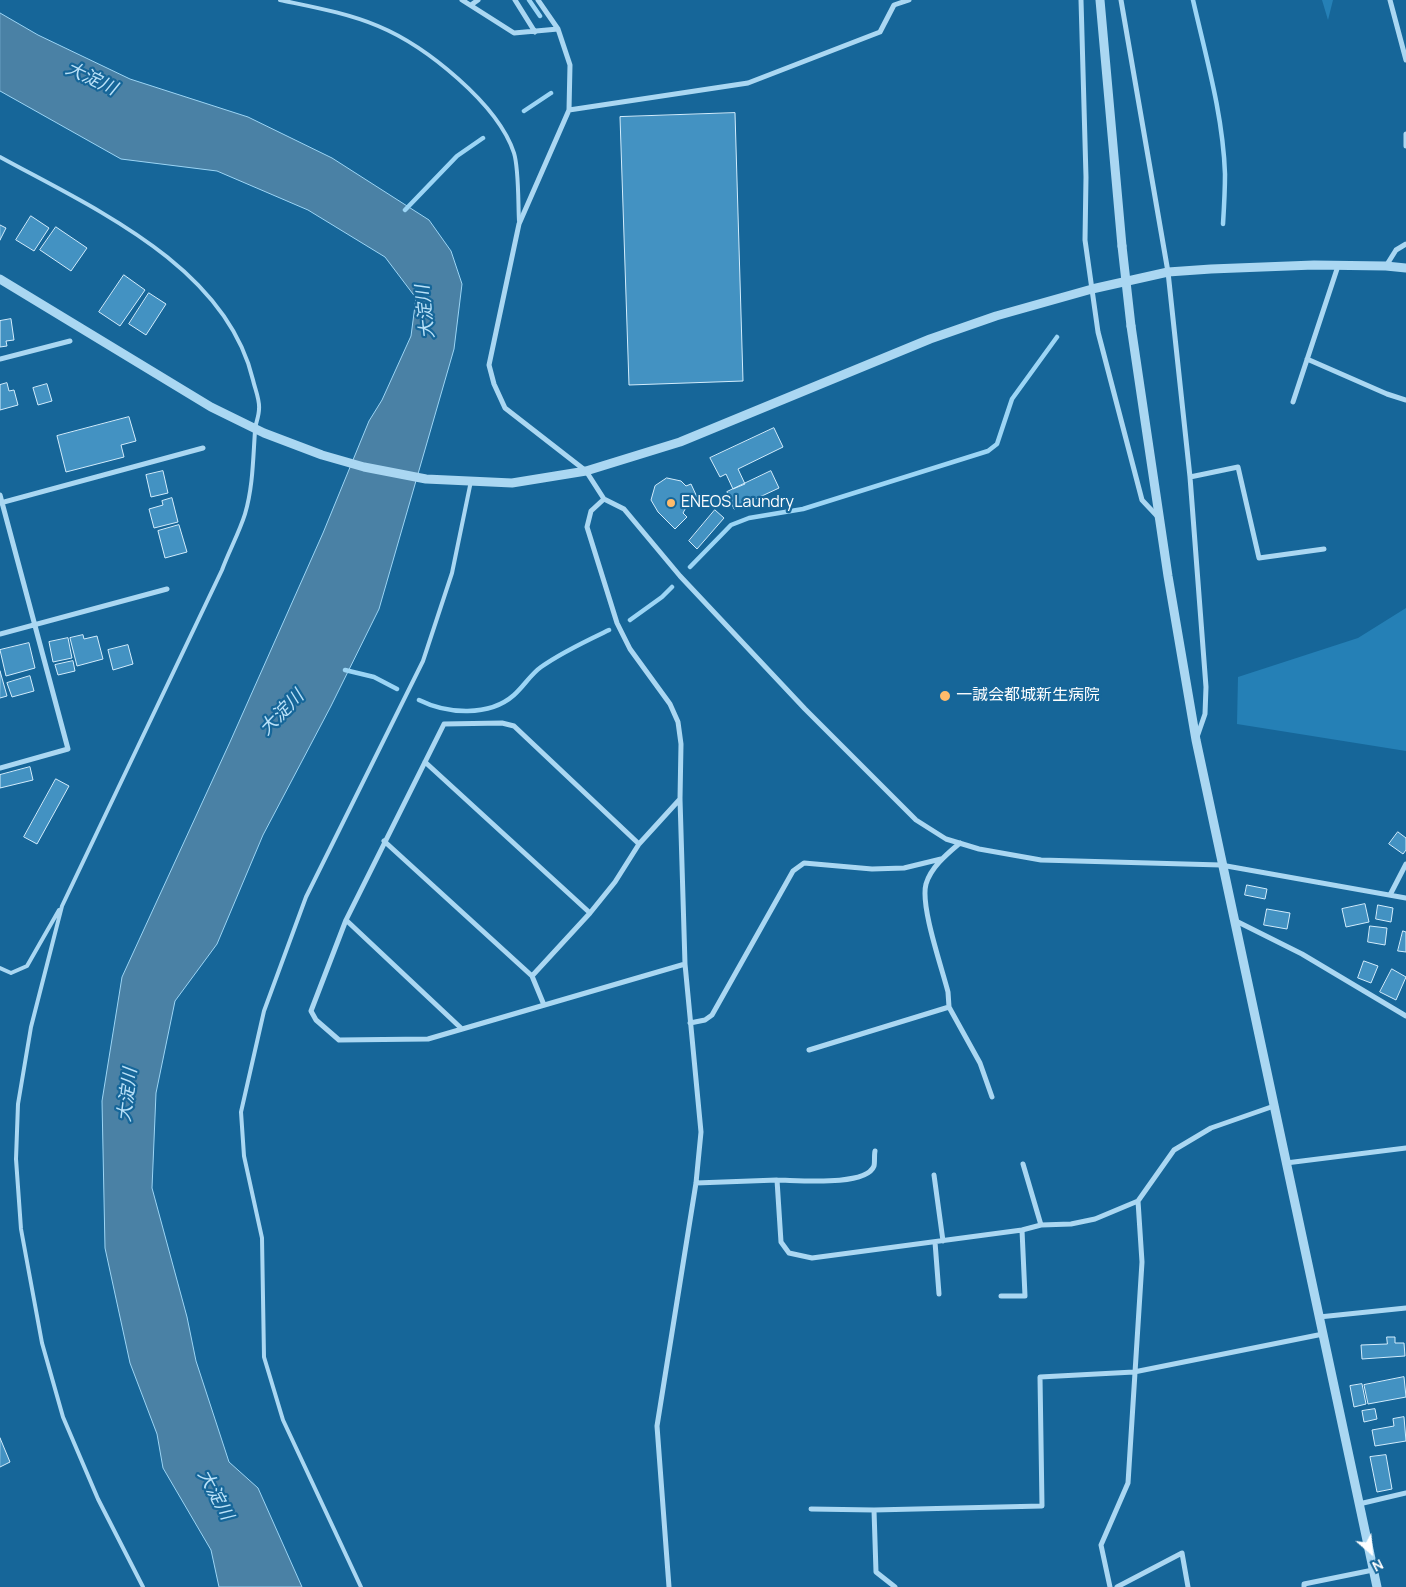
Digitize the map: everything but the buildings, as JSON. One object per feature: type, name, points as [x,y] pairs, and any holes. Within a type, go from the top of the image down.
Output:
[{"type":"street","points":[[462,0],[514,33],[558,29]]},
{"type":"street","points":[[471,5],[478,0]]},
{"type":"street","points":[[516,0],[535,32]]},
{"type":"street","points":[[538,0],[558,29],[570,65],[569,110],[519,224],[490,365],[494,384],[505,408],[586,470],[604,499],[624,509],[680,576],[805,709],[916,820],[946,839],[979,850],[1041,860],[1221,865],[1406,898]]},
{"type":"street","points":[[569,110],[748,83],[880,32],[892,3],[909,0]]},
{"type":"street","points":[[1081,0],[1086,177],[1084,240],[1098,332],[1142,500],[1159,518]]},
{"type":"street","points":[[1100,0],[1131,326],[1159,518],[1196,740],[1221,865],[1377,1587]]},
{"type":"street","points":[[1122,0],[1168,272],[1190,477],[1206,687],[1205,714],[1196,740]]},
{"type":"street","points":[[1390,0],[1406,60]]},
{"type":"street","points":[[1406,134],[1406,146]]},
{"type":"street","points":[[1386,266],[1396,250],[1406,244]]},
{"type":"street","points":[[1293,402],[1338,266]]},
{"type":"street","points":[[0,278],[211,407],[264,433],[322,455],[364,467],[426,479],[512,483],[586,470],[680,442],[930,339],[996,316],[1092,290],[1168,272],[1338,266],[1406,268]]},
{"type":"street","points":[[0,359],[70,341]]},
{"type":"street","points":[[1307,359],[1387,394],[1406,400]]},
{"type":"street","points":[[1,502],[203,448]]},
{"type":"street","points":[[1190,477],[1238,467],[1259,558],[1324,548]]},
{"type":"street","points":[[0,495],[68,749],[0,768]]},
{"type":"street","points":[[604,499],[591,511],[587,527],[617,623],[630,650],[670,704],[678,722],[681,744],[680,799],[685,964],[701,1132],[696,1183],[657,1426],[668,1587]]},
{"type":"street","points":[[0,634],[167,589]]},
{"type":"street","points":[[639,844],[514,726],[502,722],[444,724],[346,920],[310,1011],[316,1020],[339,1040],[428,1039],[685,964]]},
{"type":"street","points":[[425,762],[590,913]]},
{"type":"street","points":[[532,976],[590,913],[615,882],[639,844],[680,799]]},
{"type":"street","points":[[384,841],[532,976],[544,1005]]},
{"type":"street","points":[[960,844],[941,859],[926,883],[925,899],[948,992],[949,1007],[980,1063],[992,1097]]},
{"type":"street","points":[[690,1024],[705,1020],[712,1015],[793,871],[804,863],[872,869],[904,868],[941,859]]},
{"type":"street","points":[[1390,895],[1406,864]]},
{"type":"street","points":[[346,920],[462,1029]]},
{"type":"street","points":[[1234,920],[1302,954],[1406,1016]]},
{"type":"street","points":[[809,1050],[949,1007]]},
{"type":"street","points":[[777,1180],[781,1242],[789,1253],[812,1258],[1022,1230],[1041,1225],[1071,1224],[1095,1219],[1138,1202],[1174,1150],[1210,1128],[1274,1106]]},
{"type":"street","points":[[1286,1163],[1406,1148]]},
{"type":"street","points":[[696,1183],[850,1180],[866,1175],[874,1167],[874,1151]]},
{"type":"street","points":[[1023,1164],[1041,1225]]},
{"type":"street","points":[[934,1175],[944,1241]]},
{"type":"street","points":[[1110,1587],[1101,1545],[1128,1483],[1142,1262],[1138,1202]]},
{"type":"street","points":[[1001,1296],[1025,1296],[1022,1230]]},
{"type":"street","points":[[936,1242],[939,1294]]},
{"type":"street","points":[[1319,1317],[1406,1308]]},
{"type":"street","points":[[811,1509],[874,1510],[1042,1506],[1040,1377],[1134,1372],[1323,1334]]},
{"type":"street","points":[[1359,1504],[1406,1493]]},
{"type":"street","points":[[874,1510],[876,1572],[895,1587]]},
{"type":"street","points":[[1117,1587],[1182,1553],[1188,1587]]},
{"type":"street","points":[[1304,1587],[1304,1584],[1373,1570]]},
{"type":"lane","points":[[280,0],[340,14],[379,27],[424,52],[459,79],[496,120],[514,154],[519,224]]},
{"type":"lane","points":[[0,157],[122,224],[169,260],[210,296],[231,326],[248,359],[259,408],[255,428],[252,474],[245,513],[222,570],[62,906],[27,966],[11,973],[0,968]]},
{"type":"lane","points":[[361,1587],[283,1420],[264,1357],[262,1238],[244,1156],[241,1112],[264,1011],[306,897],[423,661],[452,573],[471,482]]},
{"type":"lane","points":[[62,906],[31,1027],[18,1104],[16,1159],[21,1228],[42,1343],[63,1417],[98,1499],[143,1587]]},
{"type":"shaded area","points":[[1322,0],[1333,0],[1328,20]]},
{"type":"shaded area","points":[[1406,608],[1406,751],[1237,724],[1238,677],[1358,638]]},
{"type":"water","name":"大淀川","points":[[0,13],[38,35],[130,79],[248,117],[332,158],[429,220],[451,251],[462,284],[454,349],[379,609],[331,706],[263,835],[217,944],[175,1001],[156,1093],[152,1188],[187,1317],[196,1361],[229,1462],[258,1488],[302,1587],[219,1587],[211,1550],[163,1468],[157,1434],[130,1363],[105,1248],[102,1101],[122,977],[323,533],[369,421],[382,400],[411,336],[416,298],[385,257],[308,210],[217,171],[121,159],[0,91]]},
{"type":"waterway","points":[[529,0],[540,16]]},
{"type":"waterway","points":[[1193,0],[1213,86],[1224,152],[1225,193],[1223,224]]},
{"type":"waterway","points":[[524,111],[551,93]]},
{"type":"waterway","points":[[405,210],[457,156],[483,138]]},
{"type":"waterway","points":[[690,567],[731,525],[749,518],[803,509],[988,451],[997,444],[1012,399],[1057,337]]},
{"type":"waterway","points":[[630,620],[662,597],[672,587]]},
{"type":"waterway","points":[[419,700],[430,705],[455,710],[468,711],[493,707],[514,695],[541,667],[574,647],[609,630]]},
{"type":"waterway","points":[[345,670],[374,677],[397,689]]},
{"type":"place","name":"ENEOS Laundry","points":[[671,503]]},
{"type":"place","name":"一誠会都城新生病院","points":[[945,696]]}]
